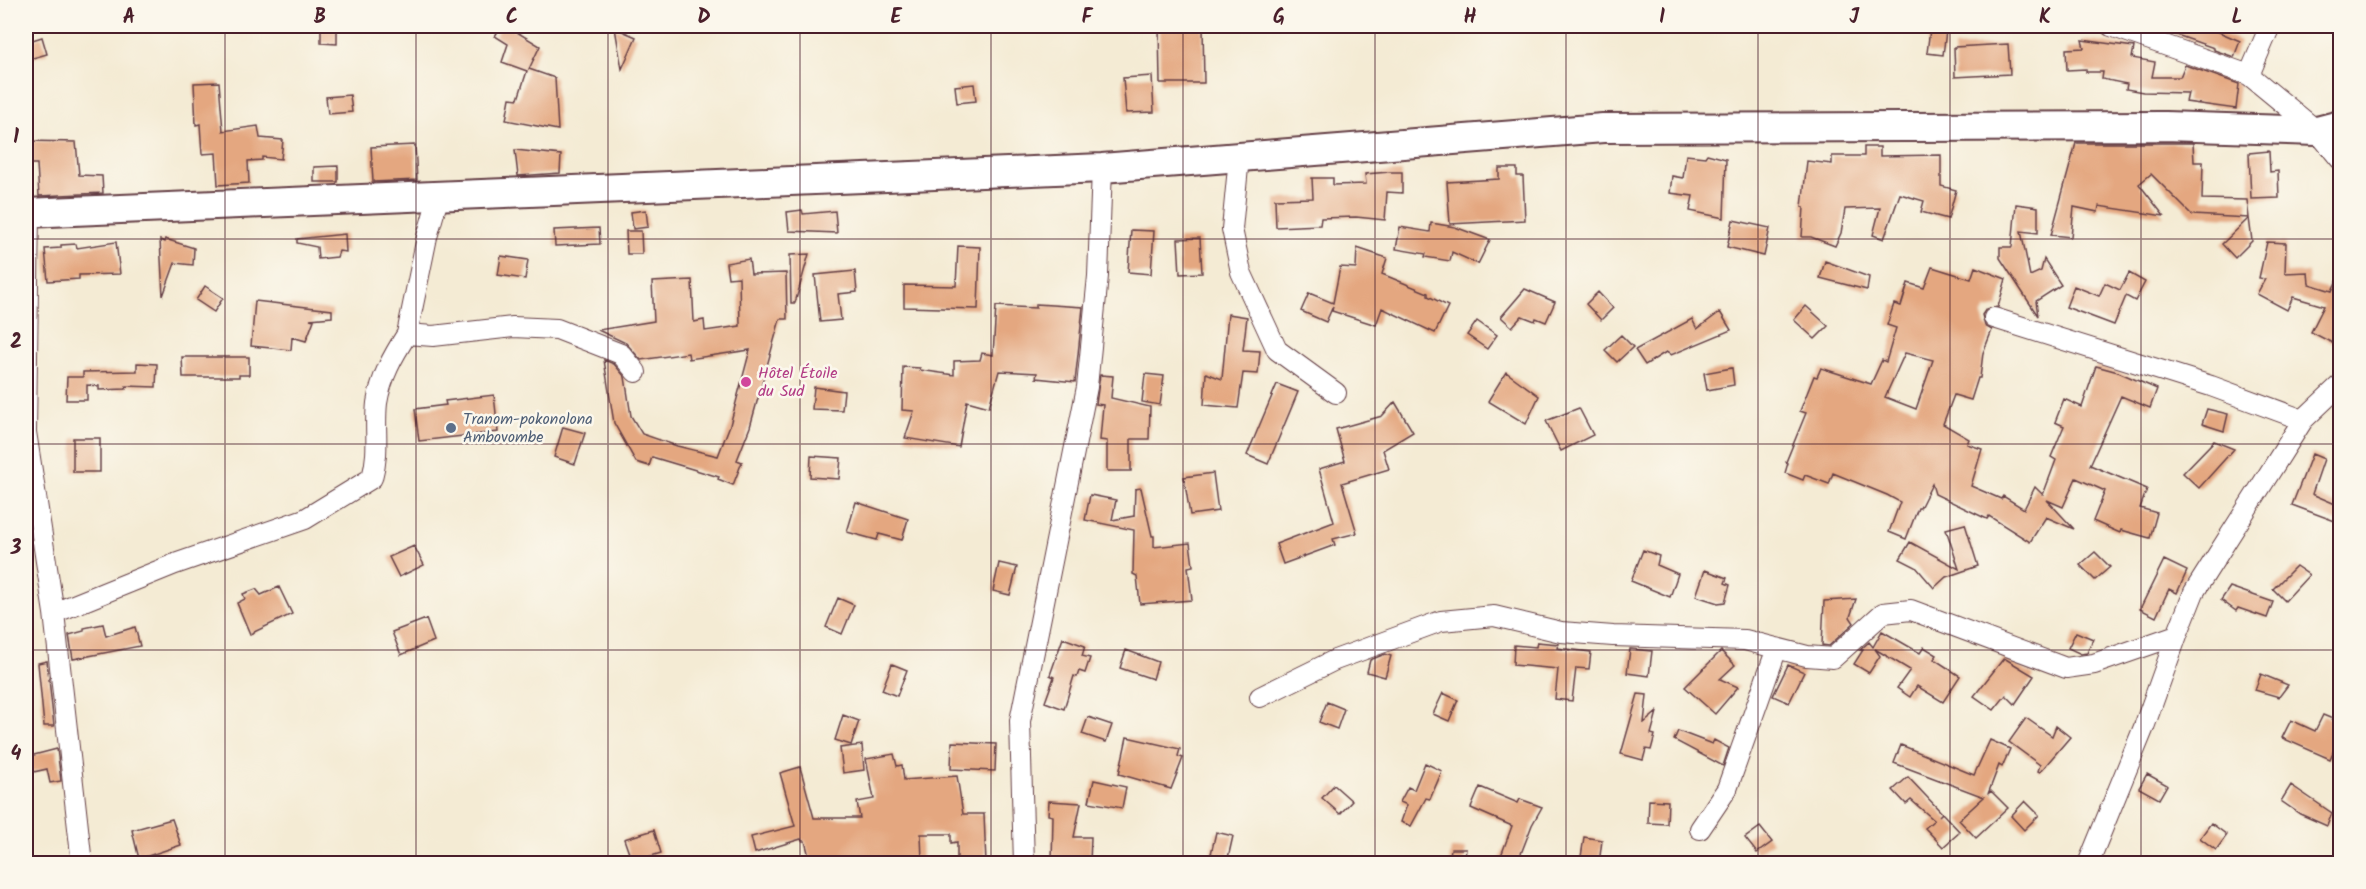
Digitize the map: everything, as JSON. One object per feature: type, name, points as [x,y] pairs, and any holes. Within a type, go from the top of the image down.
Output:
[{"type":"main road","points":[[27,213],[1102,168],[1603,128],[2165,126],[2329,128]]},
{"type":"street","points":[[2111,26],[2249,75],[2329,128],[2340,159]]},
{"type":"street","points":[[2249,75],[2270,26]]},
{"type":"street","points":[[1239,157],[1232,229],[1241,273],[1277,350],[1336,393]]},
{"type":"street","points":[[1024,864],[1020,721],[1087,387],[1098,276],[1102,168]]},
{"type":"street","points":[[54,613],[175,564],[305,519],[372,478],[378,448],[377,404],[383,377],[407,334],[427,237],[439,195]]},
{"type":"street","points":[[27,213],[26,432],[54,613],[82,864]]},
{"type":"street","points":[[1994,318],[2211,386],[2303,420]]},
{"type":"street","points":[[407,334],[433,336],[513,327],[557,329],[621,354],[636,372]]},
{"type":"street","points":[[2088,864],[2144,727],[2176,634],[2194,592],[2303,420],[2340,385]]},
{"type":"street","points":[[1260,697],[1335,660],[1441,621],[1494,616],[1561,632],[1745,640],[1807,656],[1833,658],[1883,613],[1911,610],[2066,668],[2094,664],[2176,634]]},
{"type":"street","points":[[1700,829],[1727,789],[1777,648]]},
{"type":"building","points":[[321,26],[337,26],[337,44],[321,43]]},
{"type":"building","points":[[501,26],[507,26],[540,46],[529,69],[555,78],[558,130],[506,120],[510,98],[518,99],[527,71],[502,62],[508,44],[495,36]]},
{"type":"building","points":[[1159,26],[1203,26],[1204,83],[1160,83]]},
{"type":"building","points":[[2157,26],[2205,26],[2240,41],[2234,57],[2157,28]]},
{"type":"building","points":[[615,28],[636,37],[622,69]]},
{"type":"building","points":[[1930,29],[1946,31],[1943,55],[1927,53]]},
{"type":"building","points":[[42,37],[47,54],[26,60],[26,42]]},
{"type":"building","points":[[2082,40],[2134,47],[2132,58],[2155,62],[2152,77],[2180,77],[2185,65],[2239,84],[2236,109],[2186,102],[2188,93],[2143,92],[2126,89],[2127,84],[2102,79],[2103,72],[2086,72],[2086,69],[2067,70],[2066,49],[2084,48]]},
{"type":"building","points":[[2008,44],[2010,74],[1955,77],[1954,47]]},
{"type":"building","points":[[1152,76],[1154,112],[1126,113],[1123,78]]},
{"type":"building","points":[[219,82],[223,131],[258,126],[260,138],[283,140],[281,159],[262,157],[262,160],[248,161],[249,183],[218,185],[216,153],[202,154],[200,124],[196,125],[194,83]]},
{"type":"building","points":[[974,84],[976,101],[957,103],[955,86]]},
{"type":"building","points":[[350,95],[352,112],[328,114],[326,97]]},
{"type":"building","points":[[26,141],[76,142],[79,175],[102,176],[103,193],[39,196],[37,164],[26,164]]},
{"type":"building","points":[[2076,143],[2193,143],[2194,162],[2203,162],[2202,199],[2247,200],[2249,218],[2192,215],[2151,174],[2139,184],[2164,216],[2099,206],[2098,212],[2074,207],[2071,237],[2051,235]]},
{"type":"building","points":[[415,145],[417,180],[373,182],[371,147]]},
{"type":"building","points":[[1864,147],[1880,147],[1880,156],[1941,155],[1941,186],[1956,190],[1948,219],[1921,212],[1924,201],[1900,194],[1884,239],[1873,235],[1880,208],[1845,209],[1841,233],[1835,246],[1811,237],[1802,237],[1804,207],[1802,207],[1807,161],[1832,164],[1832,156],[1864,156]]},
{"type":"building","points":[[515,150],[561,155],[560,173],[518,176]]},
{"type":"building","points":[[2269,151],[2270,172],[2278,171],[2279,198],[2251,199],[2249,153]]},
{"type":"building","points":[[1707,154],[1726,159],[1724,218],[1690,211],[1693,196],[1670,193],[1672,176],[1683,178],[1686,155],[1705,157]]},
{"type":"building","points":[[338,166],[338,182],[314,182],[314,167]]},
{"type":"building","points":[[1499,168],[1517,168],[1517,176],[1523,176],[1525,220],[1450,224],[1447,182],[1499,179]]},
{"type":"building","points":[[1402,172],[1402,193],[1387,192],[1385,220],[1356,217],[1321,218],[1320,225],[1276,227],[1275,199],[1313,198],[1312,178],[1333,178],[1333,185],[1366,184],[1365,174]]},
{"type":"building","points":[[2016,204],[2038,207],[2038,233],[2021,231],[2030,276],[2041,271],[2044,259],[2061,285],[2036,301],[2038,316],[2000,258],[2000,247],[2012,247]]},
{"type":"building","points":[[646,210],[648,227],[633,229],[631,212]]},
{"type":"building","points":[[802,210],[803,214],[835,211],[837,233],[789,231],[787,212]]},
{"type":"building","points":[[2249,218],[2252,241],[2235,258],[2222,244]]},
{"type":"building","points":[[1733,220],[1770,228],[1764,256],[1727,247]]},
{"type":"building","points":[[1431,223],[1455,227],[1490,240],[1478,264],[1452,252],[1450,261],[1396,249],[1400,227],[1430,232]]},
{"type":"building","points":[[599,228],[600,244],[555,246],[554,230]]},
{"type":"building","points":[[1131,230],[1154,231],[1151,274],[1128,272]]},
{"type":"building","points":[[626,231],[641,231],[642,254],[627,254]]},
{"type":"building","points":[[345,234],[346,252],[339,251],[337,257],[318,259],[317,247],[297,243],[297,239]]},
{"type":"building","points":[[1200,238],[1202,273],[1180,274],[1178,239]]},
{"type":"building","points":[[165,239],[194,248],[193,265],[175,263],[163,296],[160,240],[165,242]]},
{"type":"building","points":[[116,242],[120,274],[79,275],[79,279],[48,281],[45,249],[61,248],[61,245],[76,244],[77,248]]},
{"type":"building","points":[[2267,242],[2286,243],[2285,273],[2308,272],[2309,284],[2332,291],[2337,280],[2340,281],[2340,299],[2332,326],[2340,331],[2340,347],[2311,332],[2324,306],[2293,297],[2287,310],[2257,294],[2265,279],[2259,278]]},
{"type":"building","points":[[958,246],[980,247],[978,309],[904,307],[904,285],[956,286]]},
{"type":"building","points":[[1357,248],[1387,258],[1382,274],[1428,293],[1428,296],[1448,306],[1435,333],[1382,308],[1376,325],[1332,311],[1333,306],[1326,322],[1301,311],[1309,293],[1333,303],[1340,267],[1356,268]]},
{"type":"building","points":[[809,254],[795,303],[791,303],[790,255]]},
{"type":"building","points":[[501,256],[528,260],[525,279],[498,275]]},
{"type":"building","points":[[749,259],[751,274],[786,273],[787,319],[780,319],[750,427],[737,460],[742,462],[733,485],[718,479],[719,477],[652,457],[649,466],[636,462],[614,423],[604,360],[614,364],[625,377],[631,416],[642,434],[718,456],[730,425],[750,350],[689,359],[688,353],[641,360],[626,343],[598,330],[654,321],[652,282],[692,280],[694,322],[704,320],[705,331],[740,326],[739,277],[728,278],[726,263]]},
{"type":"building","points":[[1825,261],[1869,277],[1867,290],[1820,278]]},
{"type":"building","points":[[1932,267],[1971,279],[1975,267],[2006,279],[1998,307],[1986,309],[1982,315],[1985,326],[1992,330],[1983,353],[1980,378],[1978,378],[1971,400],[1954,395],[1943,424],[1969,439],[1967,444],[1982,449],[1971,486],[2001,499],[2003,496],[2024,509],[2035,487],[2043,495],[2056,460],[2051,457],[2064,426],[2055,422],[2064,399],[2082,407],[2096,366],[2118,372],[2157,389],[2150,408],[2121,396],[2090,465],[2147,489],[2140,508],[2157,513],[2150,538],[2121,530],[2120,533],[2093,521],[2105,491],[2076,478],[2063,507],[2047,500],[2074,529],[2046,517],[2030,542],[1989,516],[1987,519],[1935,494],[1932,484],[1918,508],[1906,539],[1889,532],[1900,502],[1833,473],[1829,484],[1805,475],[1803,480],[1785,473],[1788,463],[1786,462],[1806,413],[1800,411],[1814,376],[1817,377],[1821,368],[1871,384],[1882,360],[1886,362],[1896,328],[1887,325],[1894,304],[1901,306],[1908,283],[1924,288]],"holes":[[[1905,353],[1933,360],[1916,409],[1885,397]]]},
{"type":"building","points":[[855,271],[857,292],[838,294],[841,320],[820,322],[815,275]]},
{"type":"building","points":[[2129,273],[2145,282],[2135,301],[2126,296],[2114,325],[2066,307],[2074,286],[2099,296],[2105,283],[2120,290]]},
{"type":"building","points":[[205,286],[223,298],[214,312],[196,300]]},
{"type":"building","points":[[1525,289],[1555,302],[1546,322],[1522,316],[1512,327],[1501,317]]},
{"type":"building","points":[[1598,292],[1613,308],[1601,320],[1586,304]]},
{"type":"building","points":[[255,301],[332,310],[332,317],[310,319],[314,320],[306,341],[292,337],[291,350],[251,346]]},
{"type":"building","points":[[1036,304],[1083,307],[1075,382],[1036,378],[1037,373],[999,371],[989,407],[967,401],[959,447],[905,438],[914,411],[902,410],[903,367],[954,375],[954,361],[980,360],[982,353],[993,355],[996,306],[1036,308]]},
{"type":"building","points":[[1806,306],[1828,326],[1815,339],[1794,320]]},
{"type":"building","points":[[1720,312],[1731,330],[1671,355],[1666,352],[1645,365],[1635,350],[1692,319],[1697,329]]},
{"type":"building","points":[[1228,314],[1247,317],[1243,350],[1260,351],[1258,374],[1243,373],[1238,408],[1204,405],[1206,373],[1222,379]]},
{"type":"building","points":[[1477,321],[1497,335],[1487,349],[1467,335]]},
{"type":"building","points":[[1621,335],[1633,347],[1617,362],[1605,350]]},
{"type":"building","points":[[182,357],[249,357],[249,375],[183,377]]},
{"type":"building","points":[[137,363],[157,364],[156,387],[126,386],[126,389],[99,390],[99,386],[87,385],[87,400],[66,400],[67,377],[83,377],[83,372],[137,371]]},
{"type":"building","points":[[1732,368],[1734,385],[1707,390],[1704,373]]},
{"type":"building","points":[[1506,372],[1539,396],[1526,424],[1488,401]]},
{"type":"building","points":[[1145,374],[1164,376],[1160,405],[1142,402]]},
{"type":"building","points":[[1100,375],[1113,376],[1111,398],[1150,407],[1149,439],[1131,439],[1131,471],[1107,471],[1107,441],[1100,440],[1103,405],[1096,404]]},
{"type":"building","points":[[1277,384],[1298,392],[1268,464],[1247,455]]},
{"type":"building","points":[[814,387],[844,391],[842,410],[812,409]]},
{"type":"building","points":[[494,395],[498,432],[419,441],[415,409],[446,405],[445,401]]},
{"type":"building","points":[[1395,402],[1413,432],[1383,450],[1389,469],[1342,483],[1357,533],[1333,539],[1335,545],[1283,564],[1276,544],[1334,522],[1319,469],[1345,461],[1336,429],[1382,416]]},
{"type":"building","points":[[1579,408],[1593,435],[1561,451],[1546,421]]},
{"type":"building","points":[[2207,409],[2228,414],[2224,431],[2202,424]]},
{"type":"building","points":[[563,427],[585,433],[575,464],[554,457]]},
{"type":"building","points":[[73,438],[100,438],[100,472],[73,472]]},
{"type":"building","points":[[2214,441],[2234,449],[2199,488],[2183,473]]},
{"type":"building","points":[[2312,454],[2324,459],[2312,494],[2340,506],[2340,523],[2292,505]]},
{"type":"building","points":[[811,456],[841,458],[839,479],[810,477]]},
{"type":"building","points":[[1213,473],[1218,511],[1190,515],[1184,477]]},
{"type":"building","points":[[1141,488],[1152,536],[1154,536],[1154,547],[1190,543],[1193,566],[1188,567],[1192,600],[1140,604],[1137,576],[1133,574],[1134,530],[1085,520],[1090,495],[1116,500],[1112,520],[1134,516],[1135,489]]},
{"type":"building","points":[[856,502],[908,519],[902,540],[879,534],[877,540],[847,532]]},
{"type":"building","points":[[1965,524],[1978,566],[1946,577],[1934,588],[1916,567],[1900,559],[1910,542],[1959,569],[1946,529]]},
{"type":"building","points":[[414,546],[424,565],[399,577],[389,557]]},
{"type":"building","points":[[1643,550],[1659,556],[1657,565],[1678,574],[1670,597],[1631,581]]},
{"type":"building","points":[[2095,552],[2110,567],[2095,580],[2080,565]]},
{"type":"building","points":[[2164,560],[2187,571],[2177,593],[2169,589],[2156,617],[2140,609]]},
{"type":"building","points":[[999,563],[1017,567],[1010,595],[993,591]]},
{"type":"building","points":[[2296,566],[2309,575],[2285,601],[2273,589]]},
{"type":"building","points":[[1705,570],[1727,578],[1725,583],[1730,585],[1725,602],[1718,603],[1696,596]]},
{"type":"building","points":[[279,587],[292,614],[250,634],[237,603],[245,599],[243,594],[256,589],[261,595]]},
{"type":"building","points":[[2230,587],[2273,602],[2267,618],[2238,608],[2236,611],[2221,600]]},
{"type":"building","points":[[838,598],[854,605],[842,634],[826,627]]},
{"type":"building","points":[[1856,599],[1850,617],[1854,623],[1829,646],[1822,645],[1824,601]]},
{"type":"building","points":[[426,619],[434,641],[401,655],[392,632]]},
{"type":"building","points":[[103,624],[106,636],[135,627],[140,646],[73,659],[69,635],[84,631],[84,628]]},
{"type":"building","points":[[1882,631],[1920,653],[1924,647],[1937,655],[1934,659],[1960,676],[1943,702],[1917,686],[1910,697],[1897,688],[1910,670],[1875,649],[1880,656],[1869,673],[1854,664],[1863,650],[1860,650],[1869,642],[1873,647]]},
{"type":"building","points":[[2076,632],[2093,639],[2087,653],[2081,654],[2068,648]]},
{"type":"building","points":[[1063,638],[1085,646],[1082,656],[1090,658],[1085,673],[1079,671],[1077,677],[1074,676],[1064,709],[1045,702],[1054,677],[1050,675]]},
{"type":"building","points":[[1537,642],[1558,644],[1557,648],[1591,652],[1589,669],[1576,668],[1572,701],[1555,699],[1558,669],[1513,665],[1514,645],[1536,647]]},
{"type":"building","points":[[1630,649],[1652,651],[1649,676],[1627,673]]},
{"type":"building","points":[[1126,650],[1158,662],[1153,679],[1120,668]]},
{"type":"building","points":[[1721,651],[1735,665],[1720,679],[1738,687],[1715,714],[1685,687]]},
{"type":"building","points":[[1385,654],[1391,656],[1385,677],[1367,672],[1370,660]]},
{"type":"building","points":[[2004,658],[2034,676],[2015,704],[2006,695],[1994,710],[1974,696]]},
{"type":"building","points":[[47,661],[54,726],[44,726],[38,663]]},
{"type":"building","points":[[892,664],[907,670],[897,696],[882,690]]},
{"type":"building","points":[[1788,665],[1804,672],[1789,703],[1773,696]]},
{"type":"building","points":[[2261,674],[2288,685],[2279,697],[2255,690]]},
{"type":"building","points":[[1443,693],[1458,700],[1449,721],[1433,714]]},
{"type":"building","points":[[1638,694],[1647,695],[1644,723],[1657,712],[1651,734],[1655,735],[1651,750],[1646,749],[1643,760],[1621,754]]},
{"type":"building","points":[[1327,702],[1344,709],[1337,729],[1319,722]]},
{"type":"building","points":[[843,715],[859,721],[851,745],[835,740]]},
{"type":"building","points":[[2323,715],[2340,722],[2340,736],[2330,759],[2282,738],[2291,720],[2315,731]]},
{"type":"building","points":[[1088,717],[1112,725],[1106,742],[1082,734]]},
{"type":"building","points":[[2026,718],[2052,736],[2056,726],[2070,737],[2040,772],[2038,771],[2040,765],[2009,742]]},
{"type":"building","points":[[1678,731],[1712,744],[1714,740],[1729,748],[1723,766],[1674,740]]},
{"type":"building","points":[[1127,737],[1180,749],[1178,756],[1183,758],[1171,789],[1119,774]]},
{"type":"building","points":[[1990,740],[2010,749],[2002,767],[1999,765],[1988,794],[1991,791],[2008,808],[1976,838],[1959,820],[1984,797],[1894,763],[1901,745],[1974,775]]},
{"type":"building","points":[[952,742],[996,744],[995,771],[951,769]]},
{"type":"building","points":[[862,745],[864,770],[843,773],[840,748]]},
{"type":"building","points":[[57,749],[61,781],[50,783],[47,769],[29,773],[26,757]]},
{"type":"building","points":[[894,754],[897,766],[902,765],[904,780],[957,776],[963,814],[984,814],[986,864],[957,864],[957,842],[951,843],[951,834],[921,834],[922,861],[891,862],[891,864],[811,864],[805,841],[801,839],[755,853],[751,837],[795,826],[780,773],[800,767],[814,818],[860,818],[857,802],[874,799],[866,759]]},
{"type":"building","points":[[1425,763],[1442,771],[1430,799],[1426,798],[1411,826],[1401,822],[1407,805],[1400,802],[1408,787],[1414,790]]},
{"type":"building","points":[[2147,774],[2167,785],[2159,799],[2139,788]]},
{"type":"building","points":[[1908,777],[1960,832],[1943,847],[1925,828],[1934,820],[1911,800],[1906,804],[1893,790]]},
{"type":"building","points":[[1094,780],[1126,787],[1122,808],[1089,802]]},
{"type":"building","points":[[1334,785],[1352,801],[1340,814],[1322,798]]},
{"type":"building","points":[[2291,785],[2332,813],[2327,826],[2300,814],[2281,801]]},
{"type":"building","points":[[1480,787],[1518,803],[1520,799],[1542,807],[1532,825],[1517,864],[1498,864],[1512,826],[1471,808]]},
{"type":"building","points":[[1649,800],[1668,801],[1667,824],[1648,823]]},
{"type":"building","points":[[1049,801],[1081,803],[1074,837],[1091,837],[1090,864],[1052,864],[1053,816],[1048,815]]},
{"type":"building","points":[[2025,801],[2039,815],[2024,830],[2011,816]]},
{"type":"building","points":[[172,819],[181,845],[139,859],[132,830]]},
{"type":"building","points":[[2211,823],[2227,835],[2216,850],[2200,838]]},
{"type":"building","points":[[1760,827],[1772,842],[1757,853],[1745,838]]},
{"type":"building","points":[[654,830],[661,853],[632,862],[624,839]]},
{"type":"building","points":[[1216,832],[1233,836],[1228,858],[1211,854]]},
{"type":"building","points":[[1584,837],[1602,840],[1599,864],[1580,864]]},
{"type":"building","points":[[1451,849],[1466,849],[1464,864],[1449,862]]},
{"type":"place","name":"Hôtel Étoile du Sud","points":[[746,382]]},
{"type":"place","name":"Tranom-pokonolona Ambovombe","points":[[451,428]]}]
